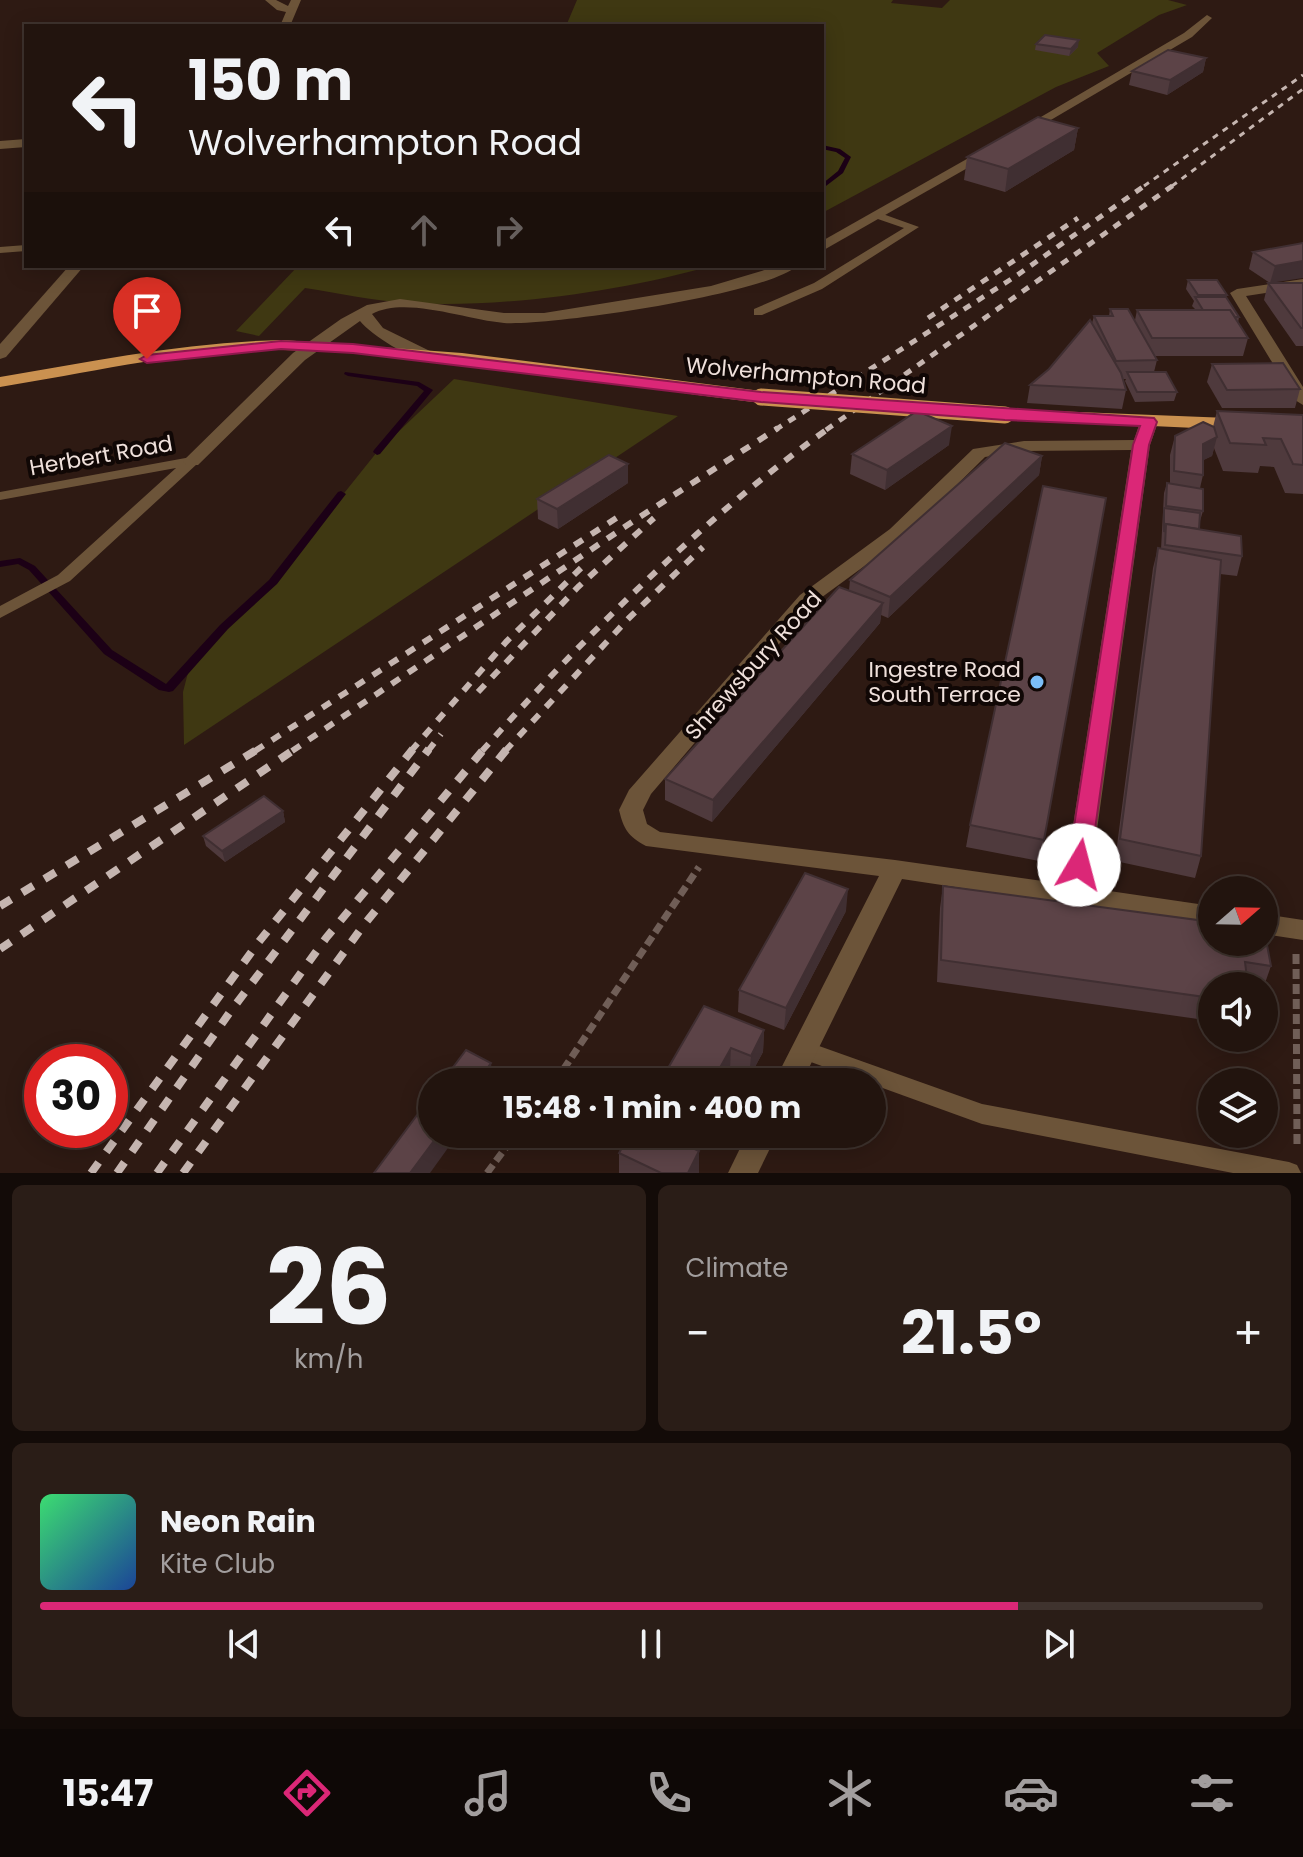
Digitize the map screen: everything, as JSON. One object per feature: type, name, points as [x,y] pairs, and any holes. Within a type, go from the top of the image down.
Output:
[{"type":"highway","name":"Wolverhampton Road","points":[[0,382],[177,354],[242,347],[307,346],[430,357],[761,397],[1005,415],[1303,427]]},
{"type":"street","points":[[270,0],[281,8],[294,5]]},
{"type":"street","points":[[286,24],[294,5]]},
{"type":"street","points":[[1013,137],[1188,35],[1207,18]]},
{"type":"street","points":[[0,145],[24,143]]},
{"type":"street","points":[[824,246],[999,144]]},
{"type":"street","points":[[0,354],[75,268]]},
{"type":"street","name":"Herbert Road","points":[[192,461],[307,346],[389,303],[506,318],[551,317],[750,282],[785,268]]},
{"type":"street","points":[[1303,283],[1237,293],[1303,400]]},
{"type":"street","points":[[363,314],[377,331],[430,357]]},
{"type":"street","points":[[1075,895],[1141,445],[1149,422]]},
{"type":"street","name":"Shrewsbury Road","points":[[1141,445],[1024,446],[979,453],[897,533],[807,599],[641,790],[631,810],[636,829],[655,840],[895,869],[1198,914]]},
{"type":"street","points":[[795,1068],[895,869]]},
{"type":"street","points":[[1278,926],[1300,929]]},
{"type":"street","points":[[743,1173],[755,1148]]},
{"type":"lane","points":[[758,312],[818,286],[913,227],[876,215]]},
{"type":"lane","points":[[0,250],[24,248]]},
{"type":"lane","points":[[0,613],[64,578],[192,461]]},
{"type":"lane","name":"Herbert Road","points":[[0,496],[192,461]]},
{"type":"lane","points":[[805,1050],[982,1114],[1293,1165]]},
{"type":"path","points":[[564,1068],[713,847]]},
{"type":"path","points":[[1293,1165],[1300,929]]},
{"type":"path","points":[[487,1173],[506,1148]]},
{"type":"shaded area","points":[[577,0],[893,0],[891,3],[942,8],[950,0],[1168,0],[1187,5],[1159,15],[1097,53],[1109,66],[1056,87],[824,212],[824,24],[567,24]]},
{"type":"shaded area","points":[[296,268],[703,268],[600,290],[483,303],[395,302],[305,288],[259,336],[236,331]]},
{"type":"shaded area","points":[[454,379],[678,416],[184,745],[183,692],[190,665],[224,627],[273,582],[377,452]]},
{"type":"building","points":[[1045,35],[1079,40],[1071,49],[1036,44]]},
{"type":"building","points":[[1168,50],[1206,58],[1170,80],[1132,71]]},
{"type":"building","points":[[1038,117],[1078,128],[1008,169],[967,157]]},
{"type":"building","points":[[1303,243],[1303,261],[1275,266],[1253,252]]},
{"type":"building","points":[[1188,280],[1217,280],[1227,295],[1198,295]]},
{"type":"building","points":[[1268,283],[1303,283],[1303,328],[1301,328]]},
{"type":"building","points":[[1195,297],[1226,297],[1239,317],[1235,317],[1230,310],[1203,310]]},
{"type":"building","points":[[1110,309],[1128,309],[1157,360],[1116,361],[1094,316],[1113,316]]},
{"type":"building","points":[[1137,310],[1230,310],[1248,338],[1152,338]]},
{"type":"building","points":[[1090,320],[1121,373],[1126,390],[1030,385],[1049,369]]},
{"type":"building","points":[[1283,363],[1300,389],[1227,390],[1212,364]]},
{"type":"building","points":[[1127,372],[1166,372],[1177,392],[1137,392]]},
{"type":"building","points":[[917,411],[952,426],[887,470],[852,454]]},
{"type":"building","points":[[1217,411],[1303,415],[1303,465],[1293,464],[1281,439],[1263,438],[1266,445],[1230,443]]},
{"type":"building","points":[[1203,422],[1214,427],[1217,437],[1203,444],[1203,475],[1174,471],[1175,436]]},
{"type":"building","points":[[1005,443],[1042,456],[890,597],[850,580]]},
{"type":"building","points":[[609,455],[628,464],[557,509],[537,499]]},
{"type":"building","points":[[1167,483],[1203,489],[1203,511],[1166,506]]},
{"type":"building","name":"Ingestre Road South Terrace","points":[[1043,486],[1106,498],[1044,840],[970,825]]},
{"type":"building","points":[[1164,508],[1200,513],[1199,529],[1166,524],[1164,532]]},
{"type":"building","points":[[1166,524],[1241,536],[1242,556],[1165,545]]},
{"type":"building","points":[[1158,548],[1221,560],[1201,856],[1120,839]]},
{"type":"building","points":[[839,587],[883,603],[713,800],[665,779]]},
{"type":"building","points":[[264,796],[283,811],[222,851],[203,836]]},
{"type":"building","points":[[805,873],[848,889],[786,1008],[739,990]]},
{"type":"building","points":[[943,886],[1198,920],[1198,956],[1269,956],[1271,966],[1245,962],[1246,972],[1198,972],[1198,996],[941,960]]},
{"type":"building","points":[[704,1006],[764,1030],[751,1056],[731,1048],[720,1068],[668,1068]]},
{"type":"building","points":[[466,1050],[491,1063],[487,1068],[452,1068]]},
{"type":"building","points":[[418,1114],[418,1148],[429,1148],[410,1173],[374,1173]]},
{"type":"building","points":[[622,1148],[692,1148],[699,1151],[688,1173],[661,1173],[619,1153]]},
{"type":"waterway","points":[[824,147],[838,150],[848,157],[841,172],[824,185]]},
{"type":"waterway","points":[[348,374],[419,384],[429,390],[377,452]]},
{"type":"waterway","points":[[0,564],[20,561],[32,568],[108,652],[169,688],[224,627],[273,582],[341,494]]},
{"type":"railway","points":[[1144,186],[1303,75]]},
{"type":"railway","points":[[1172,186],[1303,89]]},
{"type":"railway","points":[[775,430],[1016,276],[1147,184]]},
{"type":"railway","points":[[826,430],[1175,184]]},
{"type":"railway","points":[[928,318],[1078,218]]},
{"type":"railway","points":[[292,751],[635,520],[778,428]]},
{"type":"railway","points":[[482,751],[604,622],[691,539],[829,428]]},
{"type":"railway","points":[[255,751],[618,517]]},
{"type":"railway","points":[[478,692],[578,587],[654,518]]},
{"type":"railway","points":[[505,751],[629,618],[703,547]]},
{"type":"railway","points":[[411,751],[506,642],[581,568]]},
{"type":"railway","points":[[428,751],[441,734]]},
{"type":"railway","points":[[0,906],[258,749]]},
{"type":"railway","points":[[0,949],[295,749]]},
{"type":"railway","points":[[91,1173],[258,943],[413,749]]},
{"type":"railway","points":[[117,1173],[230,1012],[429,749]]},
{"type":"railway","points":[[157,1173],[326,938],[484,749]]},
{"type":"railway","points":[[183,1173],[363,926],[507,749]]},
{"type":"place","name":"Ingestre Road South Terrace","points":[[1037,682]]},
{"type":"route","points":[[147,359],[281,345],[353,349],[761,397],[1149,422],[1141,445],[1079,865]]}]
